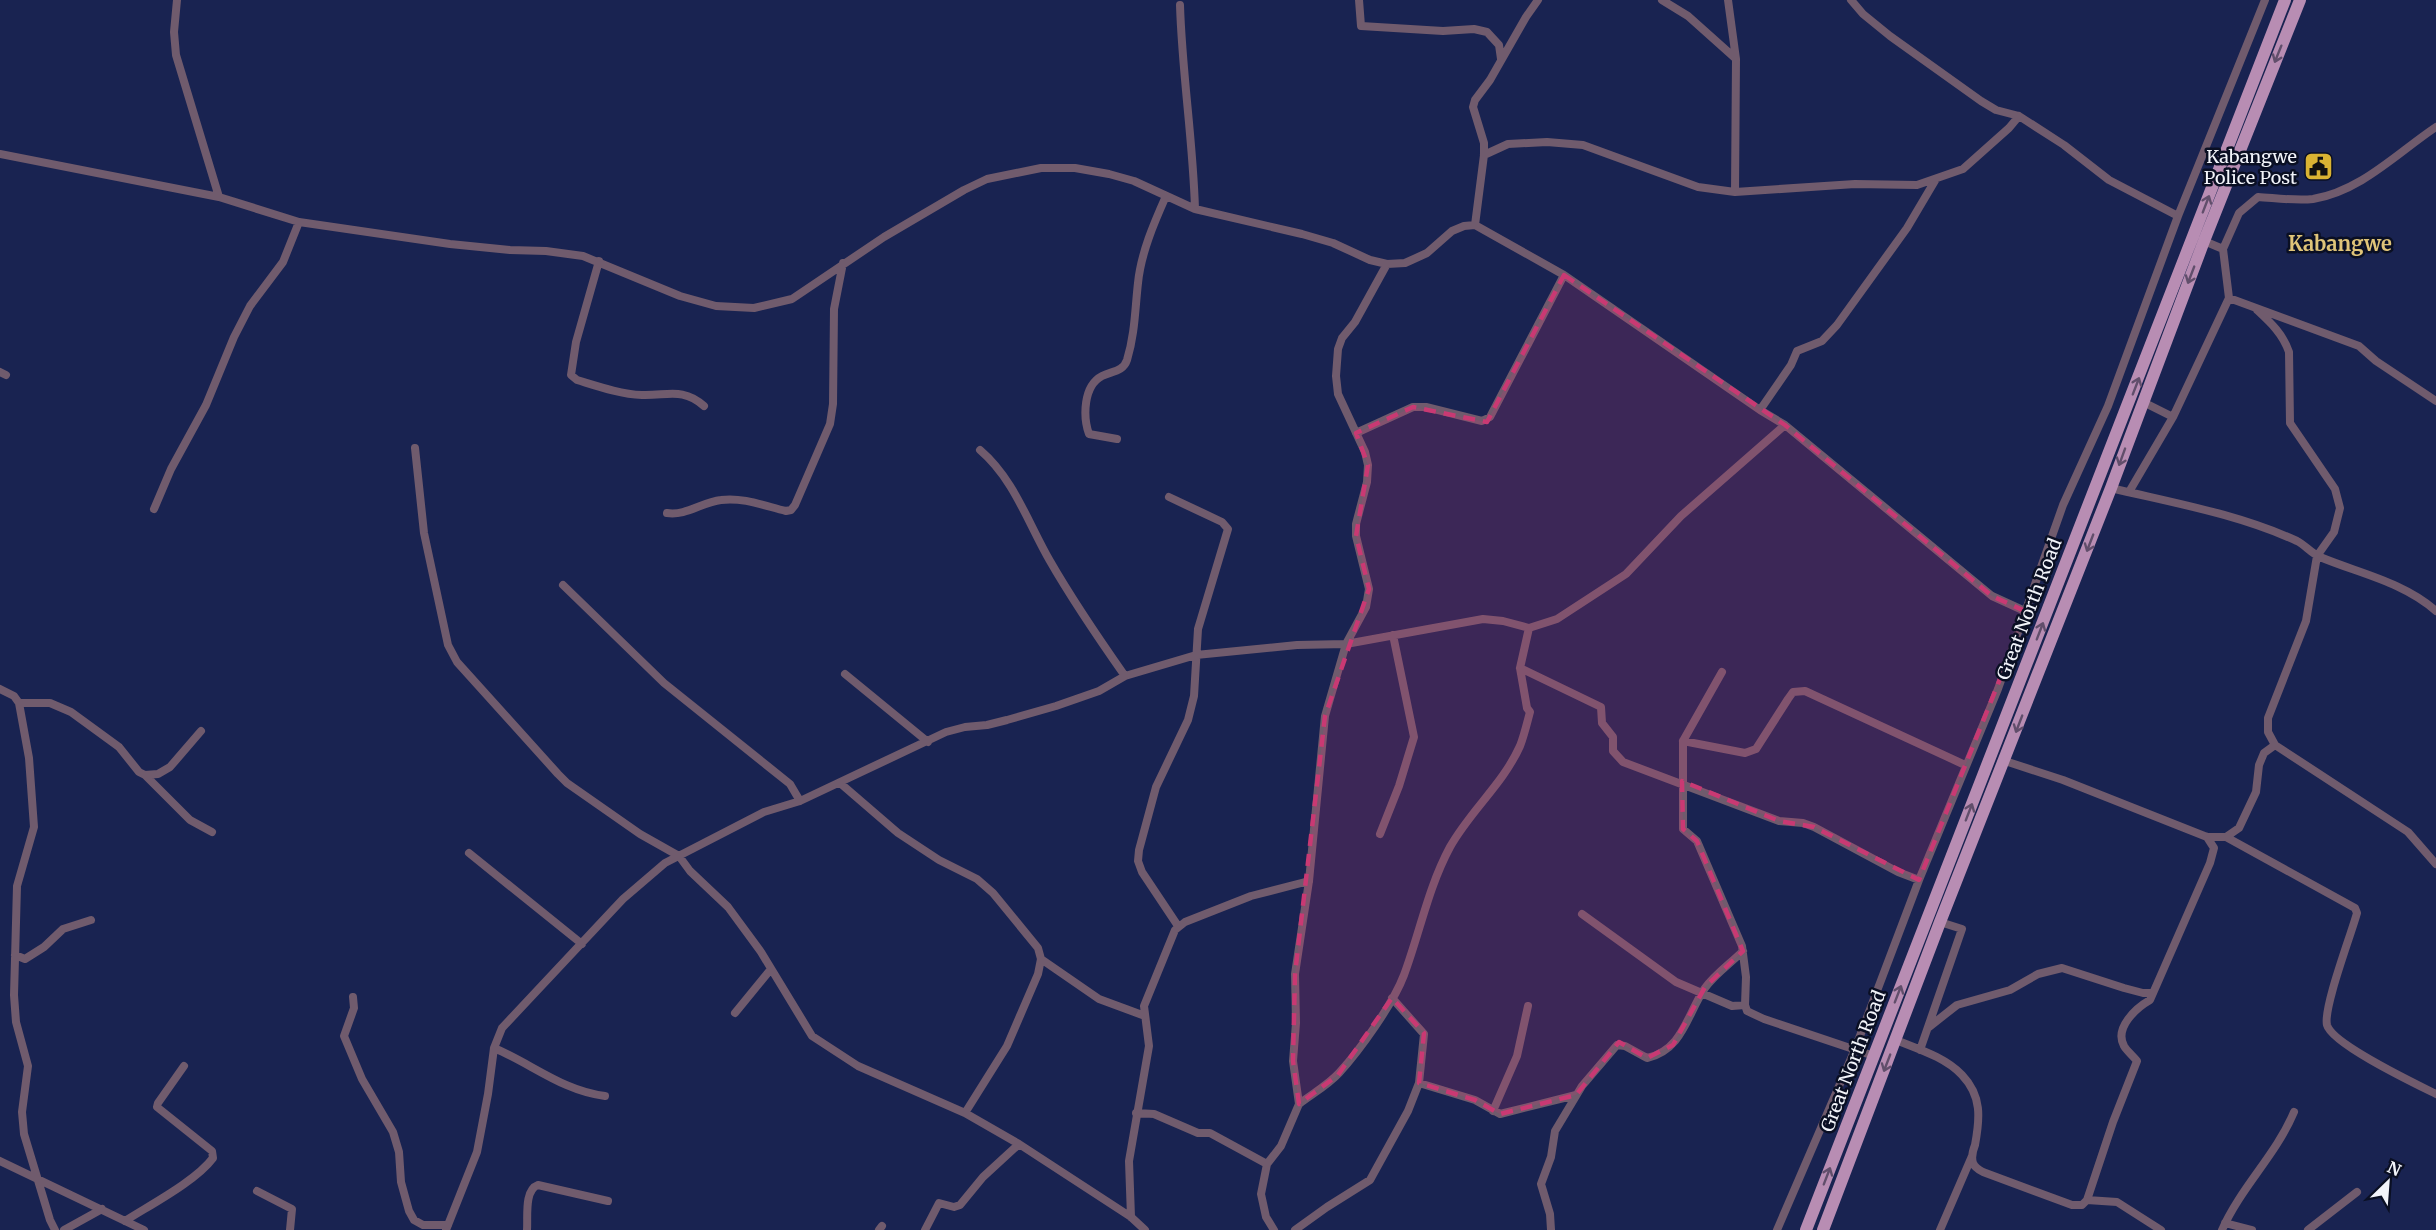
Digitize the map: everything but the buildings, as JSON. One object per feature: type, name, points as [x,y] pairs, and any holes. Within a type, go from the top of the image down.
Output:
[{"type":"main road","name":"Great North Road","points":[[1806,1230],[2285,0]]},
{"type":"main road","name":"Great North Road","points":[[1823,1230],[1940,922],[2111,488],[2204,241],[2300,0]]},
{"type":"street","points":[[177,0],[174,32],[176,56],[219,197]]},
{"type":"street","points":[[1359,0],[1361,26],[1443,31],[1474,29],[1487,32],[1499,45],[1501,60]]},
{"type":"street","points":[[1475,225],[1485,155],[1484,143],[1473,107],[1478,94],[1490,80],[1538,0]]},
{"type":"street","points":[[1662,0],[1688,16],[1736,59]]},
{"type":"street","points":[[1728,0],[1736,59],[1735,192]]},
{"type":"street","points":[[1851,0],[1863,14],[1890,36],[1981,101],[1996,110],[2019,116],[2064,145],[2109,180],[2178,216]]},
{"type":"street","points":[[1777,1230],[1855,1049],[1918,880],[1998,689],[2063,505],[2108,406],[2178,216],[2265,0]]},
{"type":"street","points":[[1180,5],[1182,62],[1194,169],[1195,209]]},
{"type":"street","points":[[1485,155],[1508,144],[1547,142],[1583,145],[1698,187],[1735,192],[1855,184],[1917,186],[1963,169],[2009,128],[2019,116]]},
{"type":"street","points":[[2129,492],[2173,417],[2229,298],[2223,249],[2239,213],[2258,197],[2312,199],[2346,189],[2375,172],[2436,127]]},
{"type":"street","points":[[0,154],[219,197],[299,222],[450,244],[584,256],[680,296],[716,306],[754,308],[792,299],[843,263],[964,190],[987,179],[1041,168],[1075,168],[1118,176],[1195,209],[1302,234],[1333,243],[1370,260],[1387,264],[1405,263],[1426,253],[1452,231],[1464,226],[1475,225],[1564,275],[1785,425],[1992,596],[2027,612]]},
{"type":"street","points":[[1760,410],[1791,365],[1797,351],[1822,341],[1838,325],[1907,228],[1936,179]]},
{"type":"street","points":[[1117,439],[1089,434],[1086,403],[1090,388],[1098,379],[1117,372],[1126,363],[1133,337],[1141,264],[1155,220],[1166,196]]},
{"type":"street","points":[[154,509],[171,469],[206,405],[234,337],[250,306],[283,262],[299,222]]},
{"type":"street","points":[[2204,241],[2223,249]]},
{"type":"street","points":[[599,261],[576,342],[571,375],[577,380],[641,395],[686,394],[704,406]]},
{"type":"street","points":[[667,513],[684,512],[721,500],[747,502],[786,511],[791,510],[795,505],[830,424],[833,404],[834,309],[843,263]]},
{"type":"street","points":[[1299,1104],[1293,1061],[1296,1023],[1294,984],[1309,881],[1324,716],[1346,644],[1366,607],[1369,589],[1356,536],[1356,524],[1368,482],[1368,465],[1338,394],[1336,376],[1338,349],[1342,338],[1355,322],[1387,264]]},
{"type":"street","points":[[1356,433],[1413,407],[1426,407],[1482,421],[1490,417],[1564,275]]},
{"type":"street","points":[[2229,298],[2360,346],[2376,361],[2436,401]]},
{"type":"street","points":[[2257,310],[2280,333],[2289,352],[2291,427],[2336,489],[2340,508],[2334,532],[2317,556],[2306,621],[2268,718],[2268,732],[2275,745],[2408,832],[2436,864]]},
{"type":"street","points":[[2143,402],[2173,417]]},
{"type":"street","points":[[353,997],[354,1008],[345,1036],[362,1079],[393,1132],[399,1152],[401,1182],[409,1211],[414,1220],[423,1225],[447,1227],[477,1152],[494,1048],[502,1028],[623,899],[665,863],[764,812],[800,801],[955,729],[997,723],[1056,706],[1099,691],[1125,676],[1196,655],[1287,646],[1346,644],[1483,619],[1503,621],[1529,628],[1557,619],[1626,574],[1681,516],[1785,425]]},
{"type":"street","points":[[415,448],[424,533],[448,645],[457,662],[567,783],[640,834],[679,856],[690,871],[728,907],[771,969],[812,1036],[858,1066],[964,1113],[1018,1144],[1132,1218],[1145,1230]]},
{"type":"street","points":[[980,450],[995,462],[1050,562],[1125,676]]},
{"type":"street","points":[[2111,488],[2197,507],[2249,523],[2299,542],[2317,556],[2407,591],[2436,611]]},
{"type":"street","points":[[1169,496],[1222,522],[1228,529],[1198,629],[1194,696],[1188,720],[1156,787],[1139,850],[1138,861],[1142,872],[1178,926]]},
{"type":"street","points":[[564,585],[664,683],[790,784],[800,801]]},
{"type":"street","points":[[1274,1230],[1262,1206],[1267,1164],[1281,1146],[1299,1104],[1338,1075],[1392,998],[1403,978],[1419,923],[1442,863],[1458,833],[1510,764],[1520,745],[1530,712],[1527,708],[1520,668],[1529,628]]},
{"type":"street","points":[[1380,834],[1399,786],[1414,737],[1393,635]]},
{"type":"street","points":[[1520,668],[1599,705],[1603,712],[1602,723],[1613,736],[1612,751],[1623,762],[1779,821],[1803,823],[1814,827],[1898,872],[1918,880]]},
{"type":"street","points":[[1722,672],[1683,741],[1683,829],[1697,841],[1743,951],[1746,1011],[1874,1056]]},
{"type":"street","points":[[845,674],[928,742]]},
{"type":"street","points":[[0,689],[14,696],[20,703],[29,758],[34,827],[17,886],[16,1022],[28,1066],[22,1112],[24,1134],[55,1230]]},
{"type":"street","points":[[1683,741],[1745,753],[1756,749],[1793,692],[1805,691],[1965,765]]},
{"type":"street","points":[[20,703],[50,703],[71,712],[119,747],[139,772],[145,775],[190,820],[212,832]]},
{"type":"street","points":[[145,775],[158,774],[170,767],[201,730]]},
{"type":"street","points":[[2226,837],[2239,828],[2256,792],[2259,765],[2264,753],[2275,745]]},
{"type":"street","points":[[2005,761],[2063,780],[2207,837],[2226,837],[2357,910],[2327,1017],[2328,1027],[2335,1037],[2436,1094]]},
{"type":"street","points":[[840,783],[898,833],[939,861],[977,879],[993,893],[1034,940],[1041,959],[1038,974],[1006,1046],[964,1113]]},
{"type":"street","points":[[1896,1040],[1948,1063],[1972,1089],[1979,1104],[1979,1120],[1972,1162],[1983,1172],[2072,1205],[2082,1205],[2087,1200],[2113,1122],[2137,1061],[2124,1046],[2122,1035],[2128,1018],[2137,1008],[2150,1000],[2210,863],[2214,848],[2207,837]]},
{"type":"street","points":[[469,853],[582,944]]},
{"type":"street","points":[[1131,1230],[1129,1161],[1148,1051],[1146,1000],[1178,926],[1251,896],[1309,881]]},
{"type":"street","points":[[1582,914],[1676,982],[1732,1006],[1744,1005]]},
{"type":"street","points":[[15,955],[25,959],[63,929],[91,920]]},
{"type":"street","points":[[1920,1050],[1962,929],[1940,922]]},
{"type":"street","points":[[1551,1230],[1550,1214],[1542,1191],[1542,1179],[1551,1156],[1555,1131],[1576,1095],[1617,1045],[1624,1046],[1647,1058],[1666,1051],[1679,1037],[1710,982],[1743,951]]},
{"type":"street","points":[[1041,959],[1099,999],[1145,1016]]},
{"type":"street","points":[[1929,1027],[1957,1005],[2010,990],[2038,974],[2062,968],[2124,988],[2153,993]]},
{"type":"street","points":[[735,1013],[771,969]]},
{"type":"street","points":[[1295,1230],[1370,1180],[1408,1112],[1419,1083],[1424,1034],[1392,998]]},
{"type":"street","points":[[1493,1111],[1517,1056],[1527,1006]]},
{"type":"street","points":[[494,1048],[519,1059],[550,1079],[586,1094],[605,1096]]},
{"type":"street","points":[[125,1221],[193,1176],[208,1165],[213,1158],[212,1151],[158,1107],[158,1103],[184,1066]]},
{"type":"street","points":[[1419,1083],[1475,1100],[1500,1114],[1576,1095]]},
{"type":"street","points":[[2253,1230],[2224,1227],[2238,1199],[2283,1136],[2294,1112]]},
{"type":"street","points":[[1136,1113],[1154,1114],[1198,1133],[1210,1133],[1267,1164]]},
{"type":"street","points":[[926,1230],[939,1203],[954,1207],[960,1205],[983,1177],[1018,1144]]},
{"type":"street","points":[[1940,1230],[1972,1155]]},
{"type":"street","points":[[0,1161],[144,1230]]},
{"type":"street","points":[[527,1230],[530,1193],[533,1187],[538,1185],[608,1201]]},
{"type":"street","points":[[257,1191],[292,1209],[290,1230]]},
{"type":"street","points":[[2308,1230],[2357,1192]]},
{"type":"street","points":[[2087,1200],[2117,1203],[2158,1229]]},
{"type":"street","points":[[64,1230],[102,1209]]},
{"type":"highlighted area","points":[[1564,275],[1785,425],[1992,596],[2027,612],[1919,880],[1814,827],[1779,821],[1682,781],[1683,829],[1697,841],[1743,951],[1705,987],[1673,1045],[1647,1058],[1619,1042],[1576,1095],[1500,1114],[1475,1100],[1419,1083],[1424,1033],[1392,998],[1338,1075],[1299,1104],[1293,1061],[1295,974],[1325,716],[1369,589],[1356,536],[1368,465],[1356,433],[1413,407],[1487,422]]},
{"type":"place","name":"Kabangwe Police Post","points":[[2318,166]]},
{"type":"district","name":"Kabangwe","points":[[2340,243]]}]
